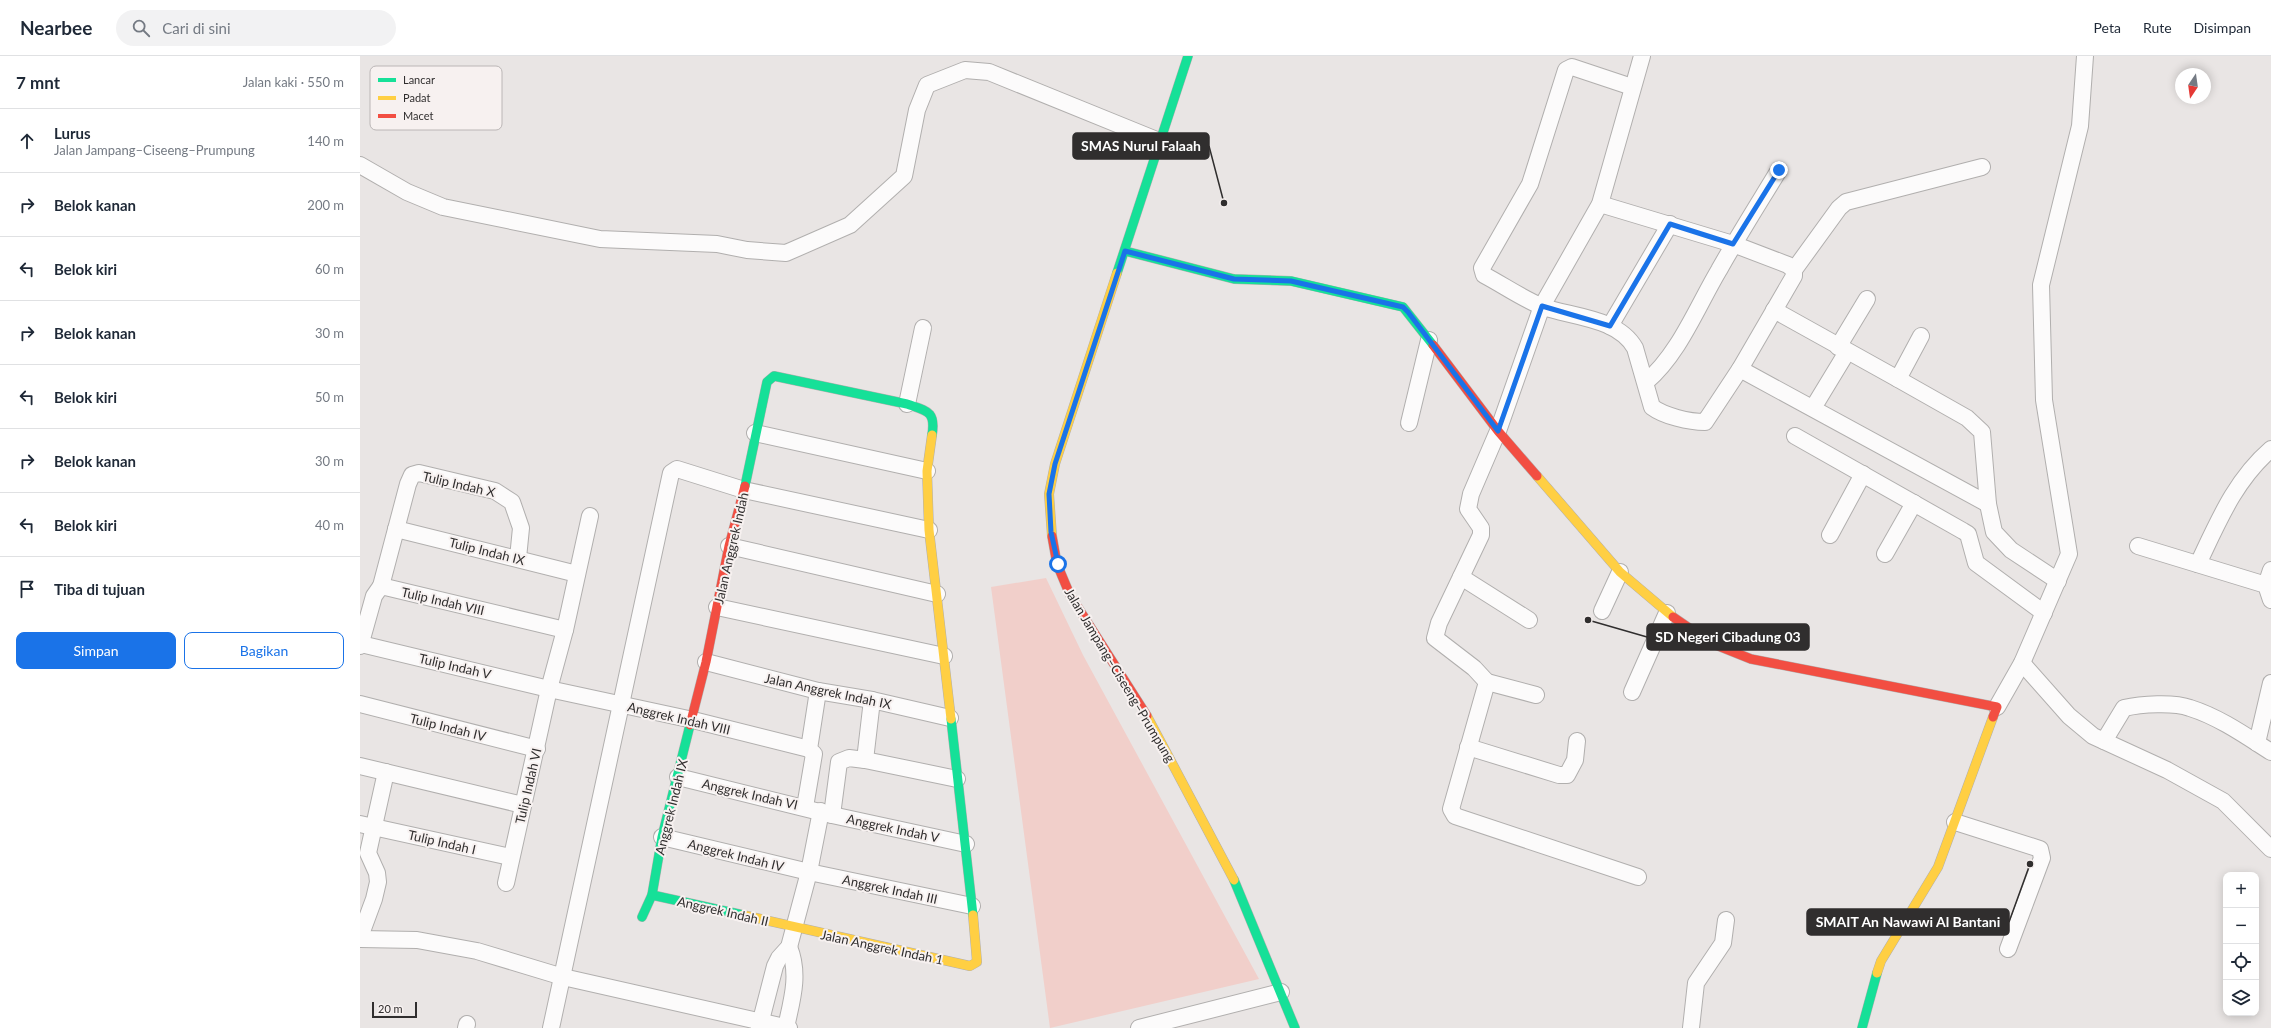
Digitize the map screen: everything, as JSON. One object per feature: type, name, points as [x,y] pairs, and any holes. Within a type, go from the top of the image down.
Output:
[{"type":"street","name":"Jalan Jampang–Ciseeng–Prumpung","points":[[1188,56],[1159,141],[1125,251],[1055,464],[1049,494],[1051,532],[1058,564],[1070,595],[1142,708],[1176,769],[1237,886],[1295,1028]]},
{"type":"street","points":[[1536,695],[1487,682],[1474,668],[1434,638],[1439,623],[1481,534],[1481,528],[1468,509],[1471,494],[1498,431],[1542,306],[1600,204],[1642,56]]},
{"type":"street","points":[[1862,1028],[1881,961],[1938,867],[1997,707],[2022,663],[2069,554],[2044,400],[2041,285],[2080,126],[2085,56]]},
{"type":"street","points":[[1632,87],[1572,67],[1566,70],[1530,184],[1482,268],[1484,275],[1542,306],[1610,326],[1630,339],[1646,382],[1652,406],[1657,411],[1697,422],[1705,422],[1740,369],[1794,276],[1794,270],[1839,208],[1846,202],[1982,167]]},
{"type":"street","points":[[360,166],[406,192],[451,209],[600,239],[716,244],[746,250],[786,253],[850,225],[904,176],[916,110],[927,86],[965,70],[989,72],[1159,141]]},
{"type":"street","points":[[1646,382],[1656,374],[1671,354],[1733,244],[1779,170]]},
{"type":"street","points":[[1600,204],[1733,244],[1788,265],[1794,270]]},
{"type":"street","points":[[1610,326],[1670,224]]},
{"type":"street","points":[[1125,251],[1234,279],[1291,281],[1403,307],[1498,431],[1620,572],[1667,613],[1711,642],[1751,659],[1997,707]]},
{"type":"street","points":[[1813,408],[1867,299]]},
{"type":"street","points":[[1774,310],[1968,418],[1978,426],[1982,432],[1988,504],[1994,532],[2011,550],[2058,581]]},
{"type":"street","points":[[923,328],[907,404],[926,411],[933,419],[927,471],[929,530],[972,906]]},
{"type":"street","points":[[1898,379],[1921,336]]},
{"type":"street","points":[[1409,423],[1429,340]]},
{"type":"street","points":[[1740,369],[1988,504]]},
{"type":"street","name":"Jalan Anggrek Indah","points":[[693,720],[729,546],[744,490],[765,387],[770,378],[774,376],[780,377],[907,404]]},
{"type":"street","points":[[755,433],[927,471]]},
{"type":"street","points":[[1795,436],[1968,534],[1976,563],[2044,613]]},
{"type":"street","points":[[2198,564],[2233,491],[2256,461],[2271,448]]},
{"type":"street","points":[[552,1028],[563,977],[568,944],[622,705],[671,473],[677,469],[744,490],[929,530]]},
{"type":"street","name":"Tulip Indah X","points":[[381,586],[408,484],[412,475],[419,473],[495,491],[512,502],[521,528],[518,558]]},
{"type":"street","points":[[1830,535],[1863,474]]},
{"type":"street","points":[[1885,554],[1914,503]]},
{"type":"street","name":"Tulip Indah VI","points":[[506,883],[510,857],[537,748],[549,689],[565,630],[590,516]]},
{"type":"street","name":"Tulip Indah IX","points":[[396,529],[518,558],[577,574]]},
{"type":"street","points":[[729,546],[937,594]]},
{"type":"street","points":[[2138,546],[2198,564],[2268,593],[2271,570]]},
{"type":"street","points":[[1602,611],[1620,572]]},
{"type":"street","points":[[1461,577],[1528,620]]},
{"type":"street","points":[[360,645],[374,596],[381,586]]},
{"type":"street","name":"Tulip Indah VIII","points":[[381,586],[565,630]]},
{"type":"street","points":[[717,607],[944,656]]},
{"type":"street","points":[[1632,692],[1667,613]]},
{"type":"street","name":"Tulip Indah V","points":[[360,645],[549,689]]},
{"type":"street","name":"Jalan Anggrek Indah IX","points":[[706,662],[818,691],[872,700],[950,718]]},
{"type":"street","points":[[2022,663],[2069,716],[2093,736],[2167,770],[2223,800],[2271,849]]},
{"type":"street","points":[[1487,682],[1451,808],[1455,816],[1638,877]]},
{"type":"street","points":[[2257,743],[2271,682]]},
{"type":"street","name":"Anggrek Indah VIII","points":[[549,689],[693,720],[809,749]]},
{"type":"street","points":[[805,807],[814,754],[809,749],[818,691]]},
{"type":"street","points":[[865,760],[872,700]]},
{"type":"street","name":"Tulip Indah IV","points":[[360,704],[537,748]]},
{"type":"street","points":[[2104,741],[2124,708],[2141,704],[2190,707],[2226,725],[2271,752]]},
{"type":"street","name":"Anggrek Indah IX","points":[[642,917],[652,895],[662,837],[693,720]]},
{"type":"street","points":[[1468,747],[1559,774],[1567,775],[1575,760],[1577,741]]},
{"type":"street","points":[[760,1025],[775,966],[779,958],[789,947],[839,762],[849,758],[865,760],[957,779]]},
{"type":"street","points":[[360,766],[523,806]]},
{"type":"street","points":[[386,772],[367,825],[364,857],[377,873],[378,882],[374,899],[360,938],[417,940],[477,951],[563,977],[760,1025],[787,1028],[796,979],[794,958],[789,947]]},
{"type":"street","name":"Anggrek Indah VI","points":[[678,777],[826,813]]},
{"type":"street","name":"Anggrek Indah V","points":[[826,813],[966,844]]},
{"type":"street","points":[[1955,822],[2040,849],[2042,853],[2042,858],[2008,949]]},
{"type":"street","name":"Tulip Indah I","points":[[367,825],[510,857]]},
{"type":"street","name":"Anggrek Indah IV","points":[[662,837],[809,872]]},
{"type":"street","name":"Anggrek Indah III","points":[[809,872],[972,906]]},
{"type":"street","name":"Anggrek Indah II","points":[[652,895],[794,928]]},
{"type":"street","name":"Jalan Anggrek Indah 1","points":[[794,928],[970,966],[977,962],[978,955],[972,906]]},
{"type":"street","points":[[1691,1028],[1696,983],[1723,943],[1726,920]]},
{"type":"street","points":[[1139,1028],[1281,992]]},
{"type":"shaded area","points":[[1046,578],[1083,655],[1259,979],[1050,1028],[991,587]]},
{"type":"traffic: fast","points":[[1117,273],[1188,56]]},
{"type":"traffic: fast","points":[[1125,251],[1234,279],[1291,281],[1403,307],[1433,345]]},
{"type":"traffic: fast","points":[[745,486],[767,382],[774,376],[920,408],[931,416],[933,421],[932,435]]},
{"type":"traffic: fast","points":[[951,719],[973,915]]},
{"type":"traffic: fast","points":[[642,917],[652,895],[662,837],[690,725]]},
{"type":"traffic: fast","points":[[1234,880],[1295,1028]]},
{"type":"traffic: fast","points":[[652,895],[743,915]]},
{"type":"traffic: fast","points":[[1862,1028],[1877,973]]},
{"type":"traffic: slow","points":[[1052,536],[1049,494],[1055,464],[1117,273]]},
{"type":"traffic: slow","points":[[932,435],[927,471],[929,530],[951,719]]},
{"type":"traffic: slow","points":[[1537,476],[1620,572],[1673,617]]},
{"type":"traffic: slow","points":[[1147,716],[1234,880]]},
{"type":"traffic: slow","points":[[1877,973],[1881,961],[1938,867],[1993,717]]},
{"type":"traffic: slow","points":[[743,915],[970,966],[977,962],[973,915]]},
{"type":"traffic: jam","points":[[1433,345],[1498,431],[1537,476]]},
{"type":"traffic: jam","points":[[690,725],[706,662],[729,546],[745,486]]},
{"type":"traffic: jam","points":[[1052,536],[1057,564],[1070,595],[1147,716]]},
{"type":"traffic: jam","points":[[1673,617],[1711,643],[1751,659],[1997,707],[1993,717]]},
{"type":"place","name":"SMAS Nurul Falaah","points":[[1224,203]]},
{"type":"place","name":"SD Negeri Cibadung 03","points":[[1588,620]]},
{"type":"place","name":"SMAIT An Nawawi Al Bantani","points":[[2030,864]]},
{"type":"route","points":[[1058,564],[1051,532],[1049,494],[1055,464],[1125,251],[1219,276],[1234,279],[1291,281],[1403,307],[1498,431],[1542,306],[1610,326],[1670,224],[1733,244],[1779,170]]}]
